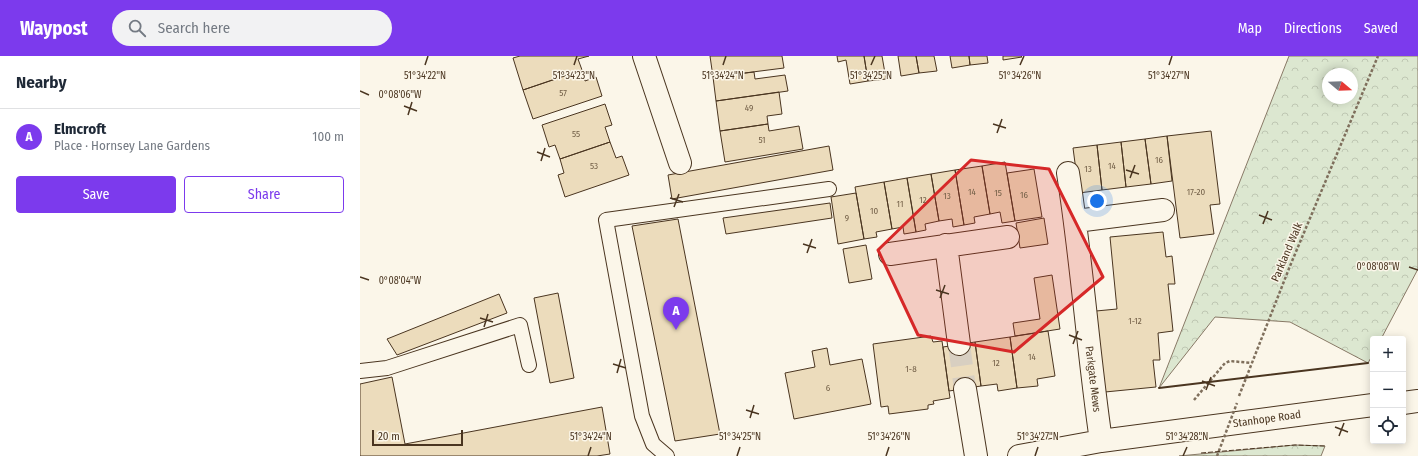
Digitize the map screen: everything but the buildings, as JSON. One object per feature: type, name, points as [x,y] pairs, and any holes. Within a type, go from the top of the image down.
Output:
[{"type":"street","points":[[644,56],[680,163]]},
{"type":"street","name":"Parkgate Mews","points":[[1068,173],[1076,221],[1093,387],[1101,441]]},
{"type":"street","points":[[1076,221],[1163,210]]},
{"type":"street","points":[[890,254],[1008,237]]},
{"type":"street","points":[[946,245],[959,344]]},
{"type":"street","points":[[965,389],[976,456]]},
{"type":"street","points":[[1406,402],[1418,401]]},
{"type":"street","name":"Stanhope Road","points":[[1019,456],[1101,441],[1370,405]]},
{"type":"lane","points":[[667,456],[653,444],[642,416],[606,220],[829,189]]},
{"type":"lane","points":[[360,371],[387,368],[520,326],[529,365]]},
{"type":"path","name":"Parkland Walk","points":[[1217,456],[1251,363],[1378,56]]},
{"type":"path","points":[[1200,393],[1225,363],[1230,361],[1251,363]]},
{"type":"highlighted area","points":[[971,160],[1049,169],[1103,277],[1014,352],[918,335],[878,250]]},
{"type":"green space","points":[[1289,56],[1418,56],[1418,269],[1383,336],[1370,336],[1370,359],[1368,363],[1290,322],[1215,317],[1159,388]]},
{"type":"green space","points":[[1295,445],[1325,446],[1321,456],[1179,456]]},
{"type":"tunnel","points":[[959,344],[965,389]]},
{"type":"fence","points":[[1201,453],[1295,445],[1325,446]]},
{"type":"wall","points":[[1159,388],[1368,363]]},
{"type":"place","name":"Elmcroft","points":[[676,330]]}]
